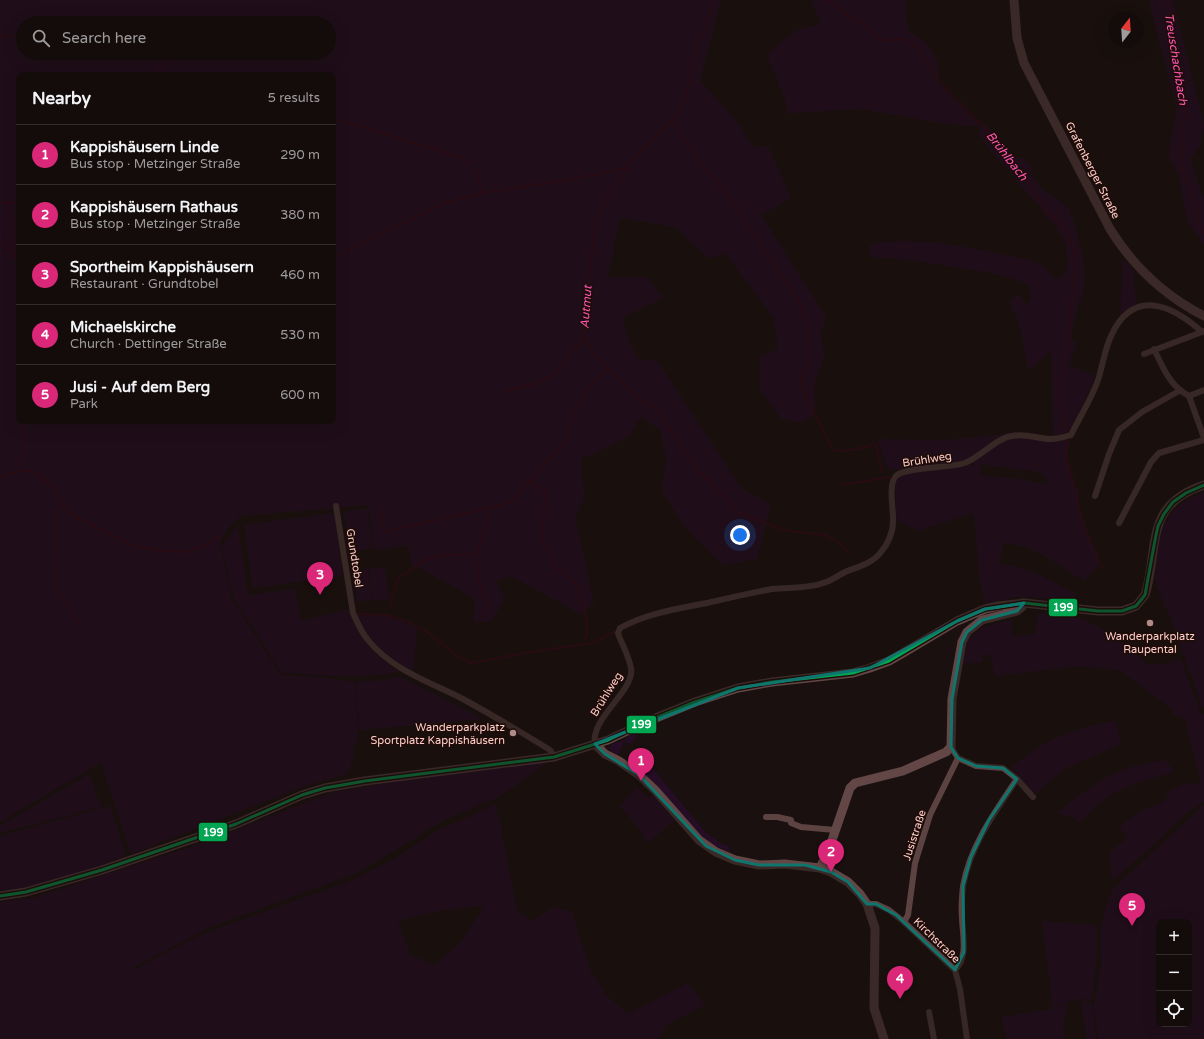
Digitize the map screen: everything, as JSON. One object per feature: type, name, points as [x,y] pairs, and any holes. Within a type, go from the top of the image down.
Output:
[{"type":"main road","name":"Grafenberger Straße","points":[[1014,0],[1017,38],[1024,63],[1110,229],[1121,247],[1149,277],[1182,303],[1204,316]]},
{"type":"main road","points":[[0,896],[26,892],[109,868],[236,824],[302,795],[325,788],[372,780],[554,756],[595,744],[626,732],[653,719],[738,688],[853,672],[870,668],[889,661],[918,645],[943,628],[972,614],[998,606],[1024,603],[1098,611],[1122,611],[1136,606],[1145,595],[1157,527],[1173,501],[1191,490],[1204,485]]},
{"type":"main road","points":[[820,868],[829,849],[850,788],[855,783],[905,770],[946,752],[951,747],[952,699],[957,664],[962,642],[967,632],[982,620],[1017,611],[1024,603]]},
{"type":"main road","points":[[595,744],[605,754],[619,761],[639,775],[655,790],[699,840],[716,852],[735,860],[759,864],[785,864],[820,868],[831,872],[848,882],[860,894],[867,904],[875,928],[874,1008],[884,1039]]},
{"type":"street","name":"Brühlweg","points":[[595,744],[594,738],[603,716],[612,706],[630,677],[631,668],[619,636],[620,628],[642,618],[666,611],[770,590],[823,584],[843,573],[872,561],[881,553],[891,536],[893,522],[893,484],[895,476],[899,473],[965,463],[1010,436],[1026,434],[1050,439],[1061,438],[1071,434],[1097,383],[1110,336],[1118,322],[1127,313],[1140,306],[1158,306],[1182,316],[1203,331]]},
{"type":"street","points":[[1144,354],[1203,331]]},
{"type":"street","points":[[1119,523],[1151,462],[1159,453],[1204,439],[1189,396],[1179,391],[1165,373],[1154,349]]},
{"type":"street","points":[[1189,396],[1204,390]]},
{"type":"street","points":[[1095,496],[1119,430],[1142,412],[1179,391]]},
{"type":"street","name":"Grundtobel","points":[[336,506],[353,613],[368,640],[391,661],[406,671],[492,715],[550,750],[554,756]]},
{"type":"street","points":[[951,747],[958,758],[976,766],[1003,768],[1017,779],[1033,797]]},
{"type":"street","name":"Jusistraße","points":[[904,922],[908,915],[914,863],[930,815],[958,758]]},
{"type":"street","points":[[955,970],[960,966],[964,952],[962,916],[963,886],[971,857],[989,820],[1017,779]]},
{"type":"street","points":[[766,817],[777,817],[791,820],[791,823],[801,827],[835,830]]},
{"type":"street","name":"Kirchstraße","points":[[867,904],[876,904],[889,910],[904,922],[955,970],[960,989],[967,1039]]},
{"type":"street","points":[[929,1012],[934,1039]]},
{"type":"highlighted area","points":[[1024,603],[1017,611],[982,620],[967,632],[962,642],[952,699],[951,747],[958,758],[976,766],[1003,768],[1017,779],[989,820],[971,857],[963,886],[964,952],[955,970],[896,915],[876,904],[867,904],[848,882],[831,872],[805,865],[759,865],[735,860],[706,846],[639,775],[605,754],[595,744],[738,688],[870,668],[957,621],[985,609]]},
{"type":"shaded area","points":[[0,0],[721,0],[700,80],[737,122],[754,148],[768,146],[791,198],[761,215],[826,317],[820,334],[825,358],[815,380],[814,415],[801,423],[781,418],[759,389],[760,356],[778,349],[774,318],[725,253],[709,259],[675,227],[620,218],[608,277],[648,277],[663,298],[622,318],[629,341],[640,361],[656,359],[742,489],[771,504],[757,559],[723,565],[684,526],[662,491],[666,458],[660,430],[641,416],[630,435],[581,459],[584,498],[575,516],[594,603],[581,614],[511,576],[496,581],[505,599],[491,621],[473,623],[475,599],[411,563],[408,545],[375,550],[368,505],[241,516],[231,524],[220,542],[231,598],[281,676],[312,676],[355,682],[358,738],[353,747],[354,756],[347,774],[302,787],[131,854],[101,762],[0,822]]},
{"type":"shaded area","points":[[811,0],[905,0],[908,31],[927,43],[938,62],[939,79],[934,79],[981,127],[940,123],[862,109],[788,114],[785,99],[767,55],[787,37],[800,29],[821,24]]},
{"type":"shaded area","points":[[1149,0],[1173,0],[1204,125],[1200,146],[1190,160],[1204,199],[1204,245],[1187,220],[1179,175],[1168,155],[1177,110]]},
{"type":"shaded area","points":[[985,125],[991,130],[998,142],[1013,158],[1023,158],[1030,165],[1033,178],[1044,191],[1068,208],[1074,222],[1083,259],[1085,277],[1083,293],[1077,309],[1072,339],[1077,345],[1068,365],[1095,376],[1082,407],[1069,431],[1054,437],[1051,350],[1028,371],[1022,335],[1017,318],[1009,302],[1019,294],[1027,306],[1031,297],[1029,285],[1011,278],[982,272],[912,260],[871,257],[869,245],[885,242],[919,241],[955,245],[1030,260],[1044,266],[1056,280],[1067,271],[1068,259],[1066,244],[1055,226],[1038,204],[1022,188],[1013,175],[991,151],[979,134],[981,127]]},
{"type":"shaded area","points":[[1123,258],[1134,271],[1136,305],[1120,315]]},
{"type":"shaded area","points":[[1014,433],[976,456],[963,461],[890,470],[887,467],[877,439],[947,440]]},
{"type":"shaded area","points":[[1026,437],[1049,441],[1067,440],[1067,456],[1074,485],[1078,492],[1077,496],[1079,509],[1086,532],[1097,555],[1099,564],[1084,581],[1042,554],[1026,547],[1004,542],[999,564],[1010,565],[1030,571],[1049,579],[1076,594],[1074,603],[1032,597],[1017,597],[985,603],[980,584],[974,513],[919,531],[897,520],[895,486],[899,475],[968,466],[997,445],[1011,438]],"holes":[[[980,464],[1041,472],[1050,485],[1020,479],[981,476]]]},
{"type":"shaded area","points":[[1204,492],[1204,708],[1160,595],[1156,578],[1156,562],[1160,537],[1168,518],[1182,503]]},
{"type":"shaded area","points":[[367,508],[373,548],[350,552],[343,512]]},
{"type":"shaded area","points":[[334,513],[343,576],[253,588],[244,525]]},
{"type":"shaded area","points":[[238,525],[248,595],[295,589],[301,621],[349,609],[351,618],[364,640],[380,657],[399,672],[372,676],[332,676],[291,673],[283,675],[233,597],[222,546]]},
{"type":"shaded area","points":[[385,567],[389,599],[373,600],[369,569]]},
{"type":"shaded area","points":[[368,569],[372,600],[357,602],[353,571]]},
{"type":"shaded area","points":[[1038,613],[1068,615],[1087,621],[1115,638],[1148,665],[1163,664],[1180,658],[1201,714],[1204,714],[1204,802],[1184,815],[1162,837],[1112,881],[1110,852],[1127,838],[1119,827],[1137,813],[1165,801],[1170,790],[1186,783],[1201,784],[1189,737],[1186,718],[1173,716],[1172,709],[1121,671],[1076,666],[995,676],[990,654],[982,656],[984,662],[961,664],[969,638],[984,627],[1012,619],[1011,637],[1035,634]]},
{"type":"shaded area","points":[[357,615],[386,616],[417,628],[413,671],[387,655],[373,641],[361,624]]},
{"type":"shaded area","points":[[399,676],[483,719],[359,730],[356,681],[381,681]]},
{"type":"shaded area","points":[[1115,721],[1121,744],[1064,769],[1035,794],[1011,767],[1035,749],[1057,738],[1085,728]]},
{"type":"shaded area","points":[[639,729],[632,744],[624,742],[617,756],[610,750],[612,744],[625,741],[631,732]]},
{"type":"shaded area","points":[[1165,760],[1175,772],[1134,784],[1114,793],[1097,805],[1080,823],[1076,819],[1057,813],[1094,785],[1115,773],[1137,765]]},
{"type":"shaded area","points":[[549,761],[498,797],[444,820],[359,872],[208,928],[132,968],[134,970],[166,952],[208,932],[348,882],[394,859],[433,833],[496,804],[517,910],[532,921],[555,907],[572,912],[589,968],[606,995],[628,1014],[688,983],[705,1005],[667,1024],[658,1039],[0,1039],[0,902],[33,898],[194,846],[334,792],[402,780]],"holes":[[[485,905],[461,942],[435,965],[410,955],[398,921],[438,911]]]},
{"type":"shaded area","points":[[649,764],[705,832],[720,843],[730,847],[729,852],[719,848],[702,836],[643,772]]},
{"type":"shaded area","points":[[89,774],[101,807],[0,833],[0,826]]},
{"type":"shaded area","points":[[637,787],[649,798],[653,795],[674,820],[648,843],[642,836],[643,834],[620,806]]},
{"type":"shaded area","points":[[1204,805],[1204,1039],[1098,1039],[1094,1005],[1101,964],[1101,923],[1112,890]]},
{"type":"shaded area","points":[[110,806],[126,856],[48,882],[0,891],[0,836]]},
{"type":"shaded area","points":[[1042,921],[1097,925],[1097,956],[1092,1000],[1076,1000],[1051,1008],[1052,1001]]},
{"type":"shaded area","points":[[1081,1000],[1092,1003],[1096,1039],[1087,1039]]},
{"type":"shaded area","points":[[1067,1003],[1063,1029],[1065,1039],[1006,1039],[1002,1017],[1052,1009]]},
{"type":"waterway","name":"Autmut","points":[[380,508],[385,532],[510,502],[565,443],[572,413],[587,390],[608,368],[591,349],[584,338],[583,324],[596,220],[604,201],[620,180],[629,163],[678,114],[688,88],[698,39],[705,28],[714,0]]},
{"type":"waterway","points":[[828,0],[844,13],[862,22],[877,38],[888,41],[904,39]]},
{"type":"waterway","name":"Treuschachbach","points":[[1168,0],[1169,18],[1185,106],[1180,166],[1192,189],[1199,224],[1204,233]]},
{"type":"waterway","points":[[0,36],[13,35]]},
{"type":"waterway","name":"Brühlbach","points":[[908,40],[918,48],[928,62],[937,79],[986,129],[998,149],[1019,169],[1031,185],[1044,208],[1063,226],[1075,250],[1075,272],[1068,342],[1061,378],[1064,428]]},
{"type":"waterway","points":[[159,72],[161,60]]},
{"type":"waterway","points":[[336,120],[464,158],[469,163]]},
{"type":"waterway","points":[[671,121],[703,167],[736,205],[764,250],[797,297],[809,332],[810,360],[801,378],[804,394],[833,450],[848,450],[876,444],[882,472]]},
{"type":"waterway","points":[[336,257],[447,202],[482,193],[573,179],[627,168]]},
{"type":"waterway","points":[[474,169],[477,173],[482,193]]},
{"type":"waterway","points":[[0,202],[16,203]]},
{"type":"waterway","points":[[9,204],[15,257]]},
{"type":"waterway","points":[[0,239],[16,259]]},
{"type":"waterway","points":[[506,391],[540,382],[552,376],[584,338]]},
{"type":"waterway","points":[[608,368],[639,398],[656,409],[697,469],[738,512],[783,530],[825,535],[835,540],[850,553]]},
{"type":"waterway","points":[[20,466],[23,450],[22,424]]},
{"type":"waterway","points":[[1063,440],[1067,440],[1068,443],[1066,456],[1074,485],[1078,492],[1077,496],[1079,509],[1086,532],[1102,568]]},
{"type":"waterway","points":[[0,478],[10,473],[29,470],[36,473],[57,491],[60,502],[69,513],[132,545],[158,550],[185,552],[204,546],[220,536]]},
{"type":"waterway","points":[[841,485],[890,477]]},
{"type":"waterway","points":[[528,481],[545,490],[543,539],[554,565],[578,586],[587,622],[587,634],[585,639]]},
{"type":"waterway","points":[[59,501],[55,551],[56,582],[62,598],[80,625]]},
{"type":"waterway","points":[[484,616],[488,603],[479,581],[476,554],[491,508]]},
{"type":"waterway","points":[[390,606],[399,577],[422,562],[443,555],[476,554]]},
{"type":"waterway","points":[[358,614],[386,615],[411,623],[427,632],[459,657],[471,663],[592,643],[617,631]]},
{"type":"transit line","name":"199","points":[[0,896],[26,892],[102,870],[236,824],[302,795],[325,788],[365,781],[554,757],[608,740],[646,722],[695,702],[738,688],[772,682],[853,673],[889,661],[957,621],[985,609],[1024,603],[1098,611],[1122,611],[1136,606],[1145,595],[1158,526],[1164,514],[1173,502],[1186,493],[1204,485]]},
{"type":"place","name":"Sportheim Kappishäusern","points":[[320,595]]},
{"type":"place","name":"Wanderparkplatz Raupental","points":[[1150,623]]},
{"type":"place","name":"Wanderparkplatz Sportplatz Kappishäusern","points":[[513,733]]},
{"type":"place","name":"Kappishäusern Linde","points":[[641,781]]},
{"type":"place","name":"Kappishäusern Rathaus","points":[[831,872]]},
{"type":"place","name":"Jusi - Auf dem Berg","points":[[1132,926]]},
{"type":"place","name":"Michaelskirche","points":[[900,999]]}]
